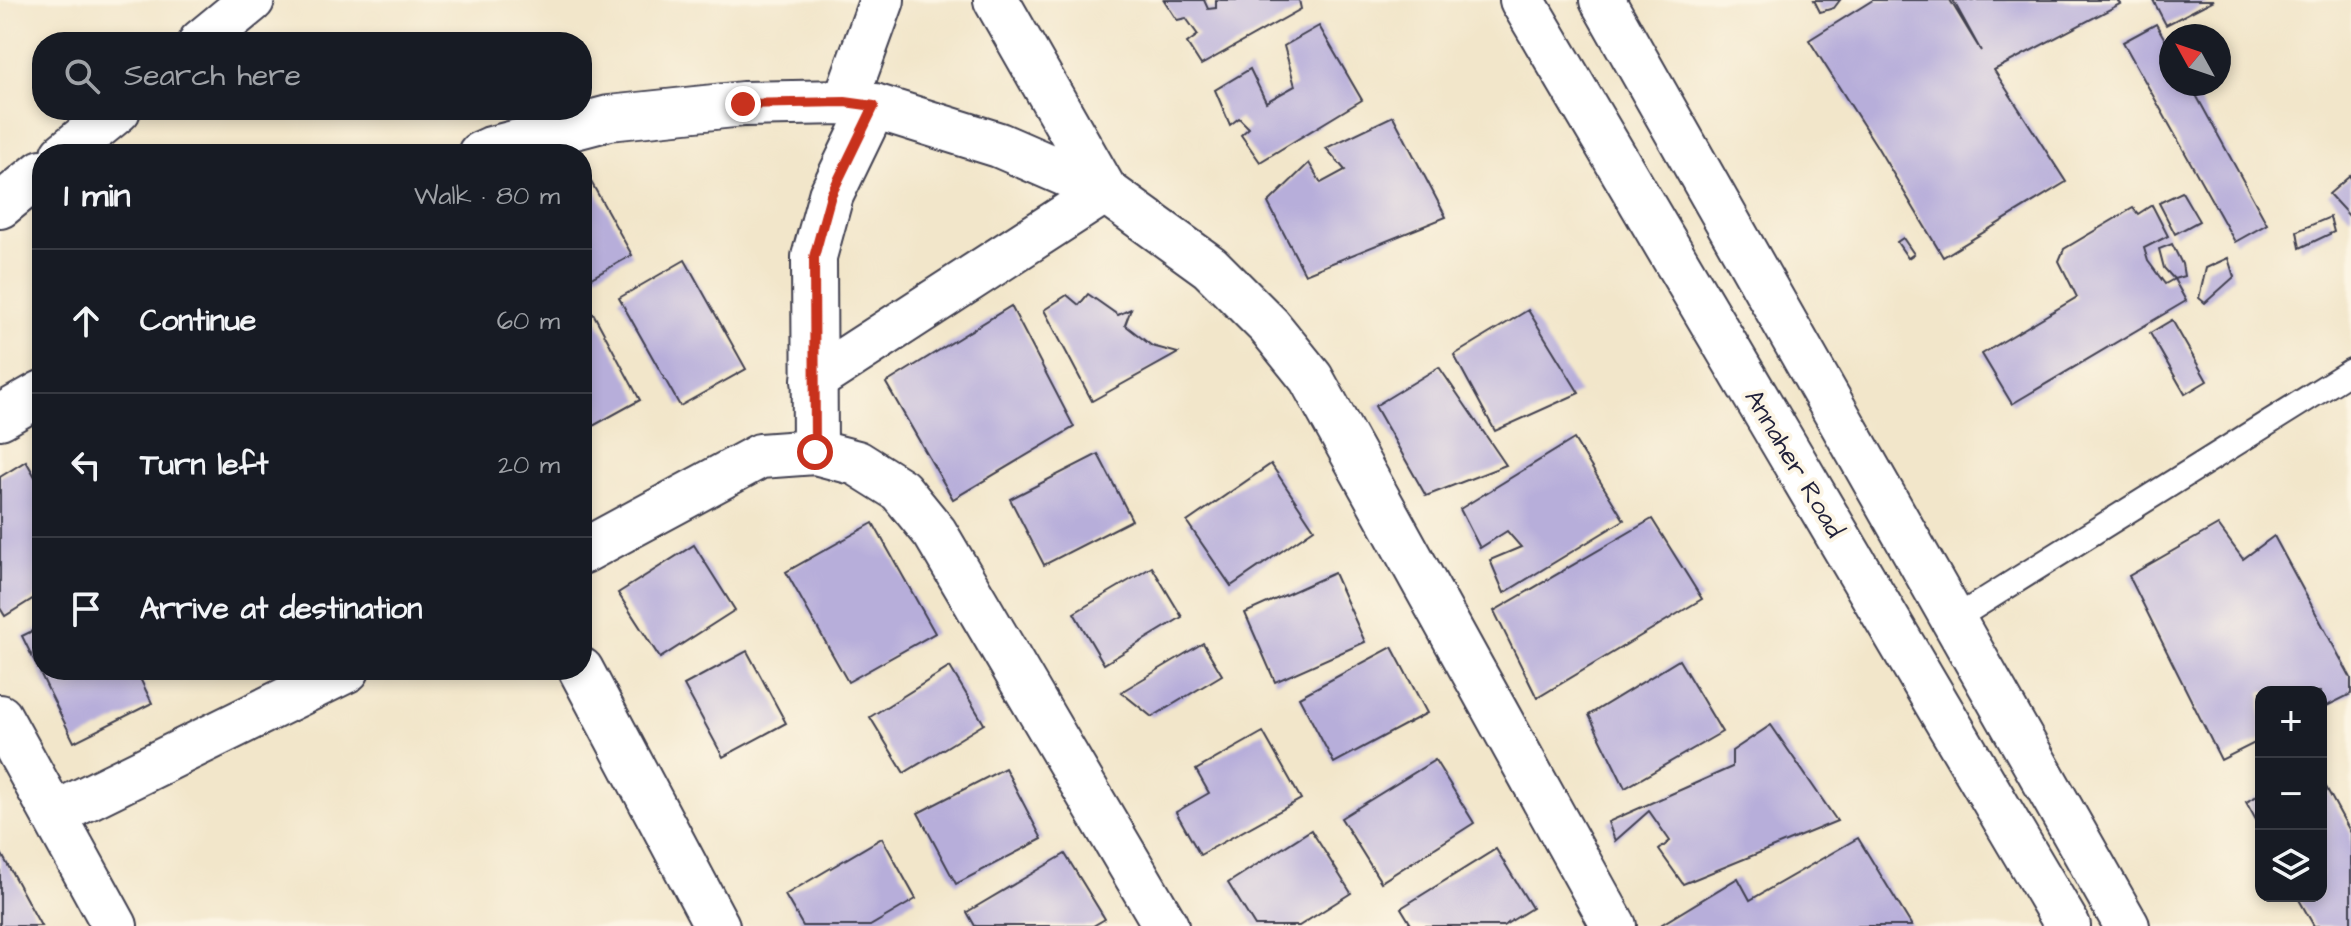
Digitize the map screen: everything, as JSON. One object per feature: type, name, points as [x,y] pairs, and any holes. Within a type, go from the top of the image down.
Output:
[{"type":"street","points":[[213,32],[252,0]]},
{"type":"street","points":[[815,452],[814,257],[860,104],[882,0]]},
{"type":"street","points":[[996,0],[1105,191]]},
{"type":"street","name":"Annaher Road","points":[[1522,0],[2068,926]]},
{"type":"street","points":[[1602,0],[2127,926]]},
{"type":"street","points":[[510,144],[609,118],[743,104],[860,104],[999,145],[1105,191],[1210,267],[1269,326],[1311,378],[1614,926]]},
{"type":"street","points":[[76,144],[106,120]]},
{"type":"street","points":[[0,206],[32,180]]},
{"type":"street","points":[[814,380],[1105,191]]},
{"type":"street","points":[[0,417],[32,399]]},
{"type":"street","points":[[592,547],[760,456],[815,452],[857,463],[900,490],[935,533],[1166,926]]},
{"type":"street","points":[[55,814],[327,680]]},
{"type":"street","points":[[586,680],[717,926]]},
{"type":"street","points":[[0,717],[115,926]]},
{"type":"lane","points":[[1953,620],[2351,371]]},
{"type":"building","points":[[1164,0],[1204,0],[1208,9],[1216,8],[1216,0],[1299,0],[1301,9],[1201,65],[1187,43],[1198,35],[1186,18],[1177,20]]},
{"type":"building","points":[[1814,0],[1840,0],[1834,8],[1820,12]]},
{"type":"building","points":[[1873,0],[1950,0],[1981,51],[1953,0],[2117,0],[2120,4],[1994,70],[2066,182],[1943,257],[1809,40]]},
{"type":"building","points":[[2153,0],[2214,0],[2168,24]]},
{"type":"building","points":[[2156,24],[2159,29],[2159,96],[2197,96],[2267,224],[2235,242],[2123,42]]},
{"type":"building","points":[[1319,26],[1362,100],[1260,162],[1241,135],[1249,128],[1239,118],[1230,125],[1215,90],[1250,69],[1266,102],[1295,86],[1284,46]]},
{"type":"building","points":[[1393,116],[1446,217],[1305,274],[1268,203],[1309,163],[1321,183],[1345,170],[1326,148]]},
{"type":"building","points":[[2351,175],[2351,218],[2329,194]]},
{"type":"building","points":[[592,184],[632,255],[592,277]]},
{"type":"building","points":[[2182,192],[2199,221],[2175,234],[2159,203]]},
{"type":"building","points":[[2152,205],[2168,236],[2144,248],[2148,261],[2165,284],[2174,279],[2186,301],[2012,404],[1982,354],[2077,297],[2059,261],[2064,249],[2133,208],[2138,214]]},
{"type":"building","points":[[2330,217],[2334,232],[2300,248],[2297,231]]},
{"type":"building","points":[[1903,238],[1914,254],[1908,258],[1897,242]]},
{"type":"building","points":[[2172,244],[2184,276],[2174,279],[2164,268],[2159,249]]},
{"type":"building","points":[[2228,258],[2234,277],[2205,303],[2199,298],[2206,268]]},
{"type":"building","points":[[685,260],[746,369],[680,406],[619,298]]},
{"type":"building","points":[[1088,294],[1118,315],[1131,309],[1125,325],[1152,346],[1178,353],[1092,401],[1044,310],[1067,295],[1079,305]]},
{"type":"building","points":[[1011,306],[1074,427],[953,499],[886,383]]},
{"type":"building","points":[[1528,310],[1579,393],[1495,431],[1454,355]]},
{"type":"building","points":[[592,314],[640,400],[592,426]]},
{"type":"building","points":[[2172,320],[2207,381],[2185,394],[2150,333]]},
{"type":"building","points":[[1439,367],[1506,465],[1426,496],[1375,406]]},
{"type":"building","points":[[1574,439],[1624,520],[1504,593],[1490,560],[1521,547],[1507,531],[1480,548],[1460,509]]},
{"type":"building","points":[[1098,454],[1132,520],[1044,565],[1010,499]]},
{"type":"building","points":[[26,461],[32,472],[32,599],[5,616],[0,608],[0,477]]},
{"type":"building","points":[[1271,464],[1314,529],[1231,586],[1187,522]]},
{"type":"building","points":[[1652,519],[1702,599],[1537,698],[1494,611]]},
{"type":"building","points":[[873,523],[935,633],[848,682],[786,572]]},
{"type":"building","points":[[2218,525],[2243,559],[2274,536],[2351,678],[2351,694],[2327,706],[2327,686],[2255,686],[2255,743],[2221,760],[2129,576]]},
{"type":"building","points":[[694,545],[735,610],[660,658],[618,593]]},
{"type":"building","points":[[1152,567],[1182,617],[1104,664],[1074,613]]},
{"type":"building","points":[[1334,573],[1365,642],[1275,682],[1245,613]]},
{"type":"building","points":[[32,631],[32,656],[22,636]]},
{"type":"building","points":[[1203,643],[1222,675],[1152,717],[1121,692]]},
{"type":"building","points":[[1392,647],[1427,713],[1334,763],[1299,697]]},
{"type":"building","points":[[747,651],[786,723],[723,757],[684,685]]},
{"type":"building","points":[[1679,660],[1722,732],[1625,788],[1589,715]]},
{"type":"building","points":[[950,667],[984,724],[904,773],[870,717]]},
{"type":"building","points":[[44,680],[141,680],[152,703],[74,742]]},
{"type":"building","points":[[1771,725],[1837,821],[1683,884],[1659,850],[1670,841],[1649,811],[1615,841],[1608,822],[1732,767],[1732,751]]},
{"type":"building","points":[[1263,732],[1301,799],[1200,855],[1176,812],[1209,793],[1196,770]]},
{"type":"building","points":[[1435,760],[1474,823],[1381,882],[1341,818]]},
{"type":"building","points":[[1005,768],[1042,839],[956,884],[918,813]]},
{"type":"building","points":[[2327,789],[2351,833],[2351,926],[2314,926],[2300,902],[2327,902]]},
{"type":"building","points":[[2255,797],[2255,818],[2246,802]]},
{"type":"building","points":[[1311,830],[1351,893],[1299,926],[1255,926],[1228,883]]},
{"type":"building","points":[[882,838],[916,899],[870,926],[803,926],[785,895]]},
{"type":"building","points":[[1858,838],[1912,926],[1659,926],[1738,878],[1750,900]]},
{"type":"building","points":[[1496,849],[1532,908],[1503,926],[1412,926],[1401,908]]},
{"type":"building","points":[[0,851],[41,926],[0,926]]},
{"type":"building","points":[[1065,854],[1105,919],[1093,926],[975,926],[967,912]]},
{"type":"route","points":[[743,104],[845,102],[874,106],[831,195],[814,257],[815,452]]}]
